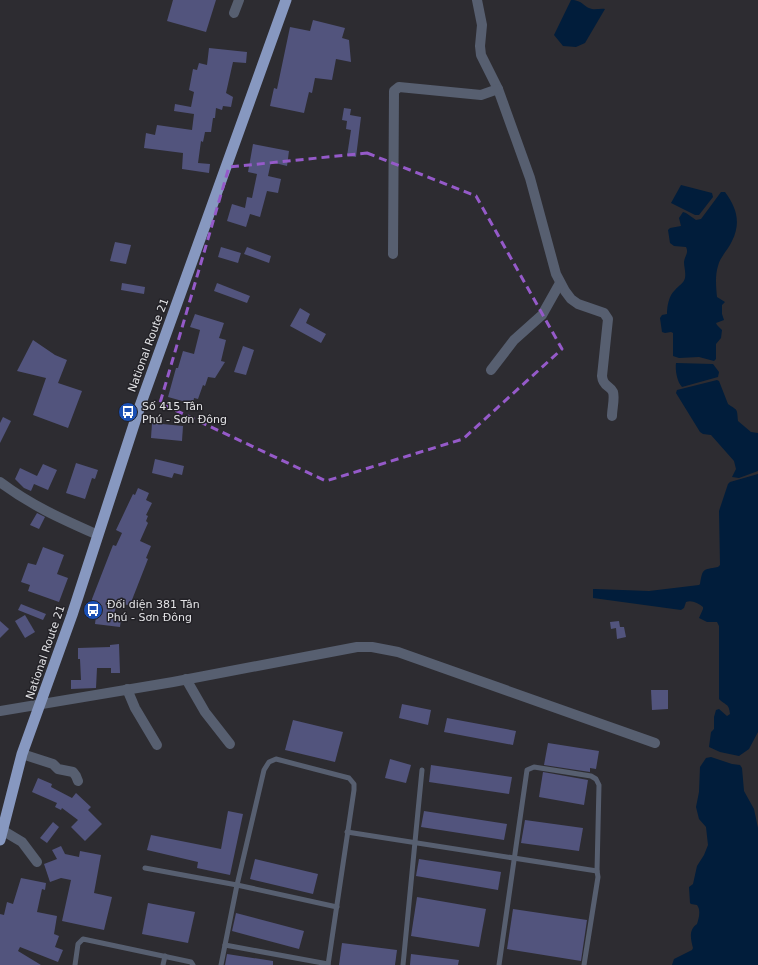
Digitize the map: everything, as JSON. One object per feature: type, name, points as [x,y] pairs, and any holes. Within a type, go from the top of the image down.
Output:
[{"type":"highway","name":"National Route 21","points":[[1,835],[22,754],[41,703],[98,535],[140,406],[286,0]]},
{"type":"street","points":[[234,13],[239,0]]},
{"type":"street","points":[[477,0],[482,25],[480,46],[481,55],[498,89],[530,178],[556,274],[560,283],[571,299],[578,304],[604,313],[608,319],[602,376],[604,384],[613,393],[612,416]]},
{"type":"street","points":[[393,254],[394,91],[399,87],[481,95],[498,89]]},
{"type":"street","points":[[491,370],[514,340],[542,315],[560,283]]},
{"type":"street","points":[[0,482],[28,502],[98,535]]},
{"type":"street","points":[[0,711],[186,680],[357,647],[378,648],[398,652],[655,743]]},
{"type":"street","points":[[186,680],[205,712],[230,744]]},
{"type":"street","points":[[127,689],[135,708],[157,746]]},
{"type":"street","points":[[22,754],[53,764],[58,769],[73,772],[78,781]]},
{"type":"street","points":[[1,835],[22,842],[37,862]]},
{"type":"lane","points":[[220,965],[264,770],[269,762],[276,759],[349,778],[354,784],[354,790],[328,964],[225,945]]},
{"type":"lane","points":[[499,965],[527,770],[534,768],[591,776],[596,779],[599,785],[598,877],[584,965]]},
{"type":"lane","points":[[403,965],[422,770]]},
{"type":"lane","points":[[347,832],[597,871]]},
{"type":"lane","points":[[145,868],[237,885],[337,908]]},
{"type":"lane","points":[[75,965],[78,944],[82,939],[191,962],[193,965]]},
{"type":"lane","points":[[163,965],[165,956]]},
{"type":"lane","points":[[292,965],[294,958]]},
{"type":"highlighted area","points":[[367,153],[476,196],[562,349],[463,439],[326,481],[160,403],[229,167]]},
{"type":"water","points":[[571,0],[581,2],[592,9],[605,9],[585,43],[576,47],[563,46],[554,35]]},
{"type":"water","points":[[681,185],[712,193],[713,197],[699,215],[695,215],[671,203]]},
{"type":"water","points":[[721,192],[725,192],[729,198],[735,210],[737,222],[735,234],[720,260],[716,273],[717,297],[725,302],[722,305],[724,320],[716,323],[722,330],[721,338],[716,344],[716,359],[714,361],[699,357],[679,358],[673,356],[673,333],[662,332],[660,318],[662,315],[667,314],[671,295],[685,278],[684,262],[687,251],[686,247],[674,246],[670,243],[668,230],[670,228],[681,226],[679,218],[683,212],[696,220],[701,219]]},
{"type":"water","points":[[676,363],[713,364],[719,372],[718,377],[682,387],[677,376]]},
{"type":"water","points":[[717,380],[719,381],[728,404],[736,410],[738,421],[751,432],[758,433],[758,471],[739,478],[732,477],[736,469],[734,461],[711,435],[700,432],[676,393],[677,390]]},
{"type":"water","points":[[758,474],[758,732],[749,749],[739,756],[720,752],[709,747],[711,732],[714,729],[714,717],[716,710],[719,709],[727,716],[730,714],[728,706],[719,699],[719,626],[717,622],[707,622],[699,618],[703,607],[697,603],[688,601],[681,610],[593,598],[593,589],[649,591],[699,585],[703,572],[706,569],[718,567],[720,565],[719,511],[728,484],[730,482]]},
{"type":"water","points":[[711,757],[740,765],[742,768],[744,791],[754,809],[758,828],[758,965],[672,965],[674,959],[692,950],[691,932],[697,924],[699,917],[699,909],[697,905],[690,903],[689,887],[693,884],[697,866],[708,845],[706,827],[699,819],[696,807],[699,792],[700,767],[706,758]]},
{"type":"building","points":[[173,0],[216,0],[206,32],[167,21]]},
{"type":"building","points":[[313,20],[345,28],[342,38],[349,40],[351,62],[336,59],[332,80],[315,78],[312,93],[309,92],[304,113],[270,106],[274,88],[277,89],[290,27],[310,31]]},
{"type":"building","points":[[209,48],[247,52],[246,63],[233,62],[226,93],[233,97],[231,107],[223,106],[222,110],[216,108],[211,132],[205,132],[203,142],[201,141],[198,163],[210,164],[209,173],[182,169],[183,153],[144,148],[146,133],[155,135],[157,125],[192,130],[194,114],[174,111],[175,104],[191,107],[194,92],[189,90],[193,69],[197,70],[199,63],[207,65]]},
{"type":"building","points":[[344,108],[351,109],[350,115],[361,117],[356,157],[347,156],[351,130],[346,129],[347,121],[342,120]]},
{"type":"building","points":[[253,144],[289,151],[287,166],[271,162],[268,176],[281,179],[278,193],[267,191],[260,217],[250,214],[246,227],[227,221],[232,204],[245,208],[247,197],[252,198],[257,174],[248,172]]},
{"type":"building","points":[[115,242],[131,245],[126,264],[110,261]]},
{"type":"building","points":[[221,247],[241,253],[238,263],[218,257]]},
{"type":"building","points":[[247,247],[271,256],[269,263],[244,254]]},
{"type":"building","points":[[122,283],[145,287],[144,294],[121,290]]},
{"type":"building","points":[[217,283],[250,296],[247,303],[214,291]]},
{"type":"building","points":[[300,308],[310,314],[306,323],[326,334],[321,343],[290,326]]},
{"type":"building","points":[[195,314],[224,323],[219,338],[226,340],[221,361],[225,362],[215,378],[208,377],[205,386],[203,385],[198,399],[194,398],[193,404],[168,397],[176,368],[178,368],[183,351],[194,354],[200,330],[190,327]]},
{"type":"building","points":[[33,340],[55,355],[67,360],[58,383],[82,391],[68,428],[33,415],[46,378],[17,371]]},
{"type":"building","points":[[243,346],[254,350],[246,375],[234,372]]},
{"type":"building","points":[[3,417],[11,421],[0,443],[0,423]]},
{"type":"building","points":[[152,423],[183,426],[182,441],[151,438]]},
{"type":"building","points":[[155,459],[184,466],[182,475],[174,473],[172,478],[152,473]]},
{"type":"building","points":[[76,463],[98,470],[95,479],[92,478],[85,499],[66,493]]},
{"type":"building","points":[[43,464],[57,470],[48,490],[34,484],[31,491],[24,488],[15,479],[20,468],[37,476]]},
{"type":"building","points":[[138,488],[149,493],[146,500],[152,503],[146,515],[148,516],[146,521],[148,523],[140,541],[151,546],[146,558],[148,559],[130,605],[116,604],[114,618],[121,619],[120,627],[95,624],[96,616],[91,615],[92,599],[113,545],[116,546],[122,533],[116,530],[133,494],[135,495]]},
{"type":"building","points":[[37,513],[45,517],[39,529],[30,525]]},
{"type":"building","points":[[43,547],[64,555],[57,574],[68,578],[59,602],[28,591],[30,585],[21,582],[28,563],[36,565]]},
{"type":"building","points":[[21,604],[46,614],[43,620],[18,610]]},
{"type":"building","points":[[25,615],[35,632],[25,638],[15,621]]},
{"type":"building","points":[[0,621],[9,629],[0,638]]},
{"type":"building","points":[[619,621],[620,627],[624,627],[626,637],[617,639],[616,628],[611,629],[610,622]]},
{"type":"building","points":[[119,644],[120,673],[111,673],[111,668],[97,668],[96,688],[71,689],[71,680],[81,680],[78,648],[110,647],[110,645]]},
{"type":"building","points":[[651,690],[668,690],[668,709],[652,710]]},
{"type":"building","points":[[402,704],[431,710],[428,725],[399,718]]},
{"type":"building","points":[[447,718],[516,731],[513,745],[444,732]]},
{"type":"building","points":[[293,720],[343,732],[335,762],[285,750]]},
{"type":"building","points":[[548,743],[599,751],[596,769],[590,768],[590,772],[544,765]]},
{"type":"building","points":[[390,759],[411,765],[406,783],[385,778]]},
{"type":"building","points":[[431,765],[512,777],[509,794],[429,782]]},
{"type":"building","points":[[543,772],[588,780],[584,805],[539,797]]},
{"type":"building","points":[[38,778],[52,784],[51,787],[72,798],[76,793],[91,807],[88,810],[102,824],[85,841],[71,827],[78,820],[62,808],[61,810],[55,807],[57,803],[32,792]]},
{"type":"building","points":[[228,811],[243,814],[230,875],[197,868],[198,862],[147,850],[151,835],[221,849]]},
{"type":"building","points":[[424,811],[507,824],[504,840],[421,827]]},
{"type":"building","points":[[525,820],[583,828],[579,851],[521,843]]},
{"type":"building","points":[[53,822],[59,827],[47,843],[40,838]]},
{"type":"building","points":[[61,846],[65,854],[79,857],[80,851],[101,855],[94,893],[112,897],[104,930],[62,921],[71,880],[61,878],[50,882],[44,864],[57,859],[52,850]]},
{"type":"building","points":[[255,859],[318,874],[313,894],[250,879]]},
{"type":"building","points":[[419,859],[501,872],[498,890],[416,876]]},
{"type":"building","points":[[21,878],[46,883],[45,890],[42,889],[37,912],[57,916],[54,934],[59,936],[55,947],[63,950],[58,962],[20,947],[18,951],[41,965],[0,965],[0,914],[4,915],[7,902],[13,904]]},
{"type":"building","points":[[417,897],[486,909],[479,947],[411,936]]},
{"type":"building","points":[[148,903],[195,912],[188,943],[142,934]]},
{"type":"building","points":[[513,909],[587,920],[581,961],[507,949]]},
{"type":"building","points":[[236,913],[304,931],[299,949],[232,931]]},
{"type":"building","points":[[342,943],[397,950],[395,965],[339,965]]},
{"type":"building","points":[[227,954],[273,961],[273,965],[225,965]]},
{"type":"building","points":[[411,954],[459,960],[458,965],[410,965]]},
{"type":"place","name":"Số 415 Tân Phú - Sơn Đông","points":[[128,412]]},
{"type":"place","name":"Đối diện 381 Tân Phú - Sơn Đông","points":[[93,610]]}]
